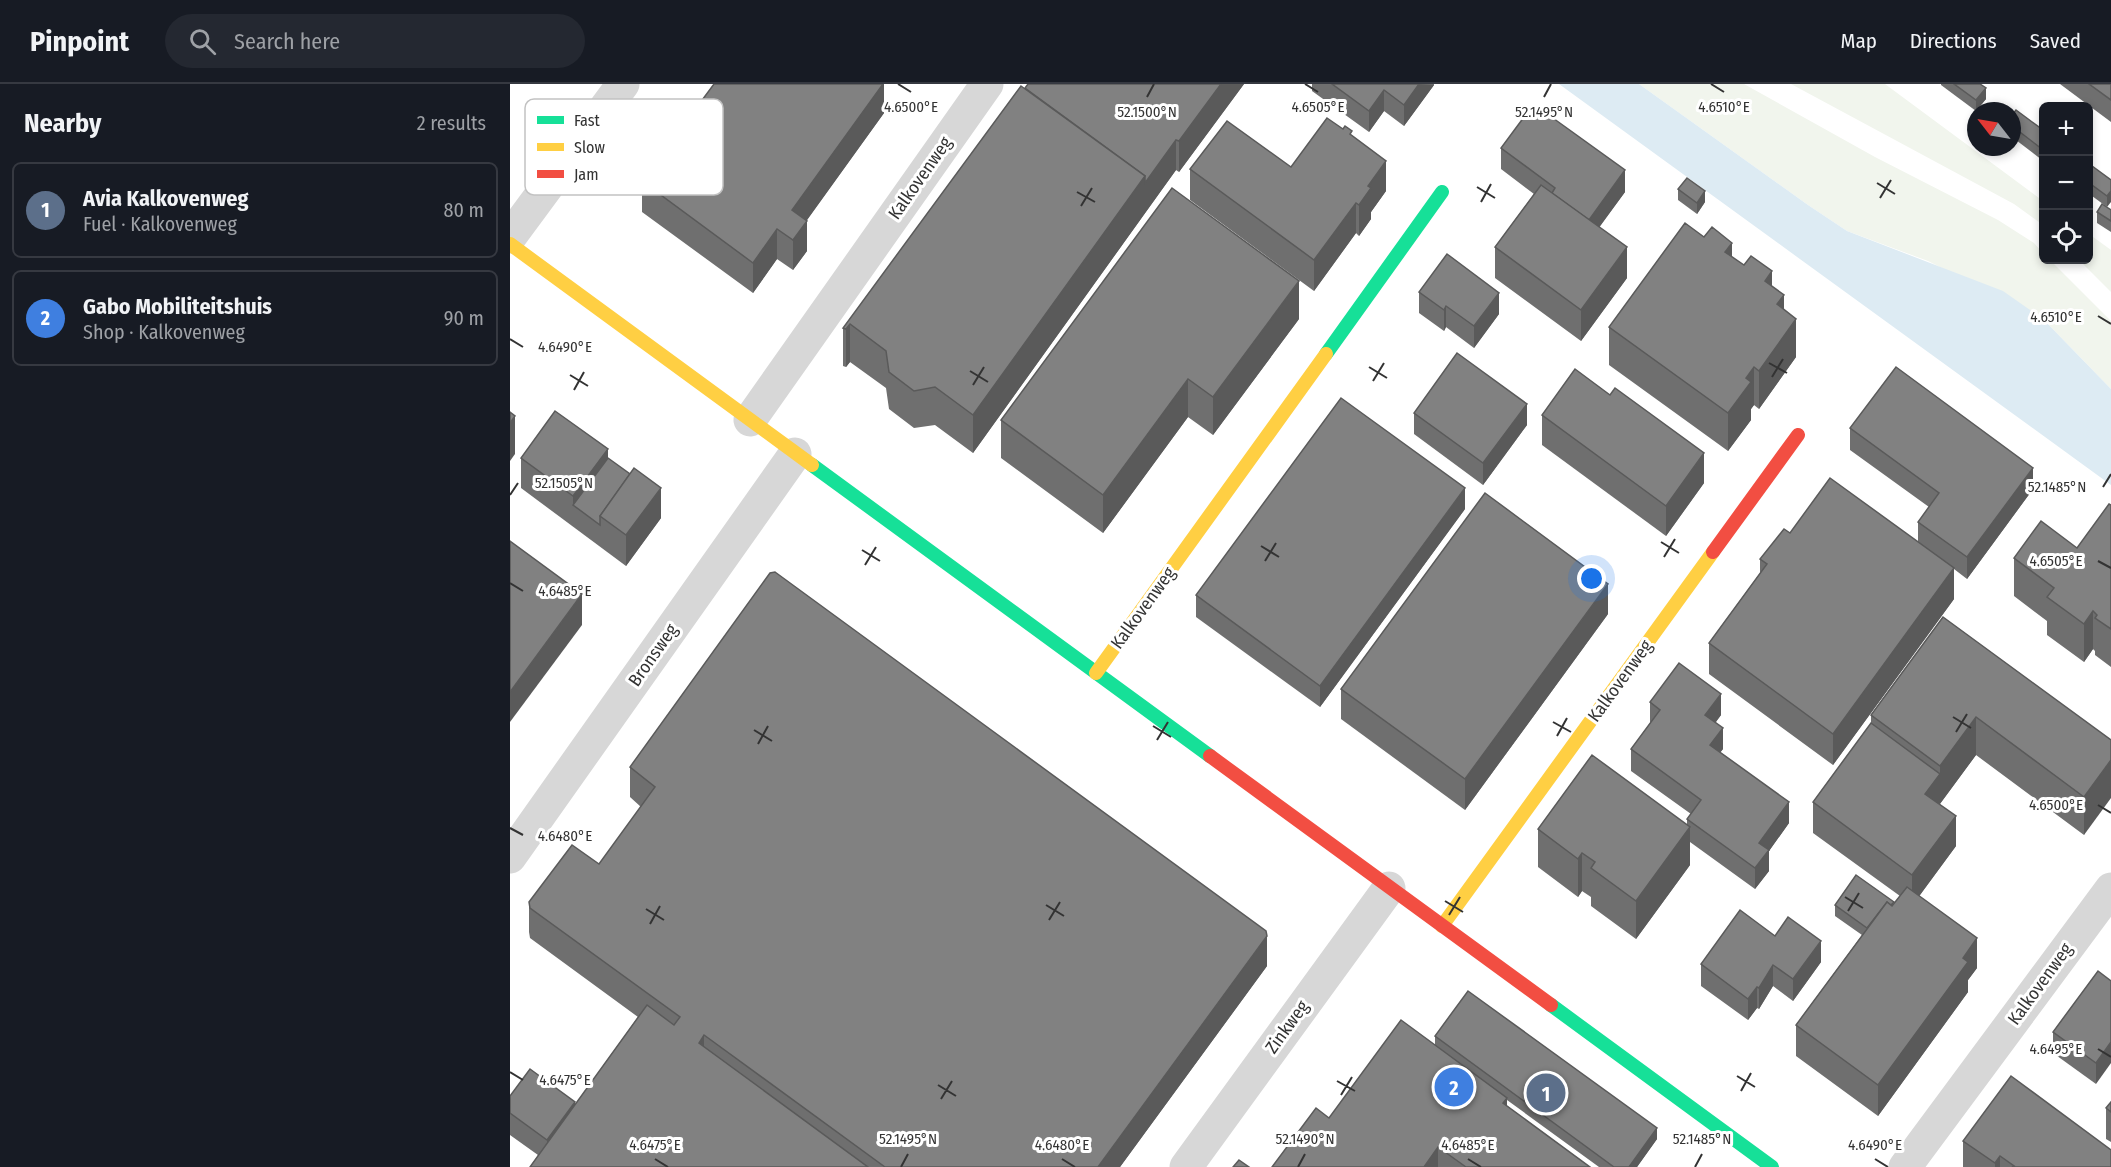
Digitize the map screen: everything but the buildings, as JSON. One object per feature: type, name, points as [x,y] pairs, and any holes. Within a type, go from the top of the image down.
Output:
[{"type":"street","points":[[612,99],[623,84]]},
{"type":"street","name":"Kalkovenweg","points":[[750,420],[987,84]]},
{"type":"street","name":"Kalkovenweg","points":[[1096,673],[1442,192]]},
{"type":"street","points":[[510,237],[541,195]]},
{"type":"street","points":[[510,244],[1442,926],[1761,1164]]},
{"type":"street","name":"Kalkovenweg","points":[[1442,926],[1798,435]]},
{"type":"street","name":"Bronsweg","points":[[510,857],[795,454]]},
{"type":"street","name":"Zinkweg","points":[[1186,1167],[1389,888]]},
{"type":"street","name":"Kalkovenweg","points":[[1905,1167],[2111,889]]},
{"type":"shaded area","points":[[1559,84],[1639,84],[1847,231],[2003,291],[2043,319],[2111,389],[2111,485]]},
{"type":"shaded area","points":[[1639,84],[1744,84],[1875,157],[1998,220],[2034,243],[2039,249],[2039,264],[2054,264],[2111,321],[2111,389],[2043,319],[1928,261],[1847,231]]},
{"type":"shaded area","points":[[1791,84],[1885,84],[1967,145],[1967,156],[1982,156],[2039,198],[2039,222],[2014,204]]},
{"type":"shaded area","points":[[2093,237],[2111,250],[2111,292],[2083,264],[2093,264]]},
{"type":"traffic: fast","points":[[1326,354],[1442,192]]},
{"type":"traffic: fast","points":[[812,465],[1210,756]]},
{"type":"traffic: fast","points":[[1551,1005],[1772,1167]]},
{"type":"traffic: slow","points":[[510,244],[812,465]]},
{"type":"traffic: slow","points":[[1096,673],[1326,354]]},
{"type":"traffic: slow","points":[[1442,926],[1713,552]]},
{"type":"traffic: jam","points":[[1713,552],[1798,435]]},
{"type":"traffic: jam","points":[[1210,756],[1551,1005]]},
{"type":"place","name":"Gabo Mobiliteitshuis","points":[[1454,1087]]},
{"type":"place","name":"Avia Kalkovenweg","points":[[1546,1093]]}]
